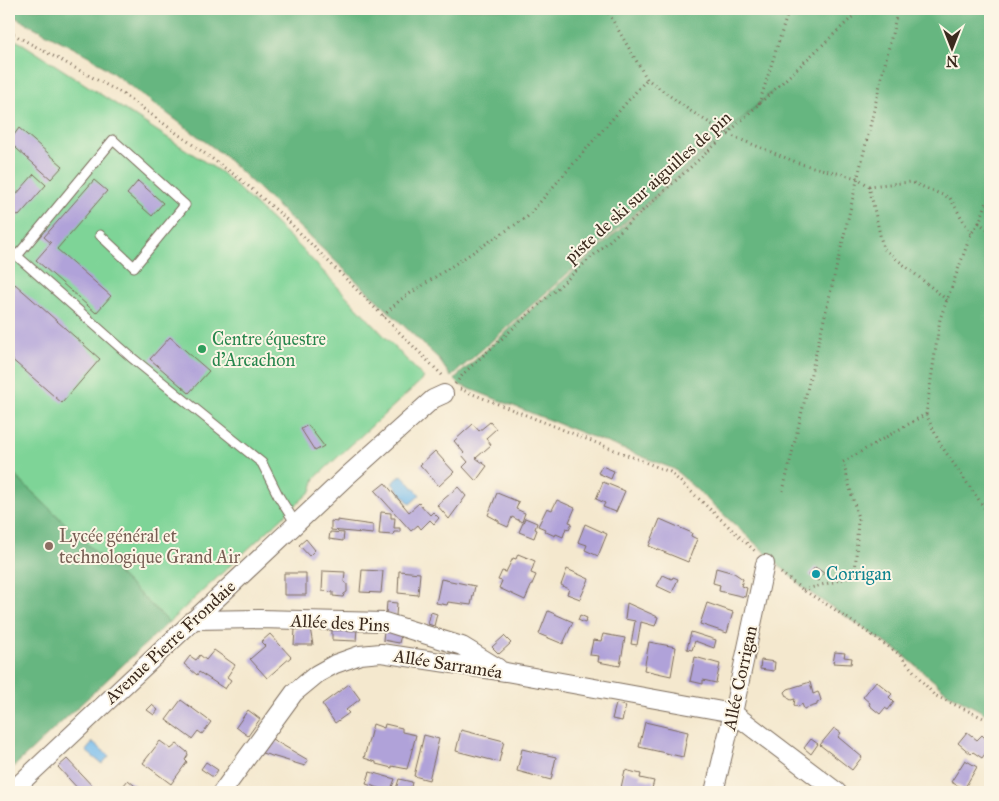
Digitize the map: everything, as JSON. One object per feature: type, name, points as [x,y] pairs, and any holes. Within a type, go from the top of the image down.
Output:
[{"type":"street","name":"Avenue Pierre Frondaie","points":[[11,792],[296,524],[448,387]]},
{"type":"street","name":"Allée Corrigan","points":[[714,792],[733,713],[762,559]]},
{"type":"street","name":"Allée des Pins","points":[[193,620],[259,619],[385,622],[462,646],[506,672]]},
{"type":"street","name":"Allée Sarraméa","points":[[222,792],[294,693],[317,674],[335,664],[360,655],[381,653],[506,672],[733,713]]},
{"type":"street","points":[[733,713],[837,792]]},
{"type":"lane","points":[[17,256],[113,140],[185,205],[134,267],[100,235]]},
{"type":"lane","points":[[9,249],[131,357],[262,463],[296,524]]},
{"type":"path","points":[[606,9],[647,78],[689,110],[727,134],[801,164],[857,178],[869,186],[912,182],[950,198],[971,234]]},
{"type":"path","points":[[759,104],[788,9]]},
{"type":"path","name":"piste de ski sur aiguilles de pin","points":[[448,387],[727,134],[861,9]]},
{"type":"path","points":[[783,492],[898,9]]},
{"type":"path","points":[[9,32],[123,94],[240,179],[283,216],[383,316],[448,387],[670,472],[762,559]]},
{"type":"path","points":[[383,316],[400,300],[527,217],[647,78]]},
{"type":"path","points":[[869,186],[883,248],[947,300]]},
{"type":"path","points":[[990,194],[979,223],[971,234],[940,319],[926,414],[940,444],[990,516]]},
{"type":"path","points":[[979,223],[990,231]]},
{"type":"path","points":[[803,590],[855,576],[858,518],[843,462],[926,414]]},
{"type":"path","points":[[780,573],[899,654],[934,695],[990,720]]},
{"type":"green space","points":[[9,9],[990,10],[990,716],[948,693],[901,653],[806,590],[674,469],[460,385],[454,379],[772,92],[451,377],[438,358],[222,154],[91,57],[9,14]]},
{"type":"green space","name":"Centre équestre d’Arcachon","points":[[9,37],[23,44],[222,173],[300,247],[424,378],[315,478],[311,491],[169,622],[9,470]]},
{"type":"green space","name":"Lycée général et technologique Grand Air","points":[[9,470],[169,622],[9,771]]},
{"type":"water","points":[[402,475],[420,495],[410,504],[392,483]]},
{"type":"water","points":[[93,742],[109,756],[102,764],[86,751]]},
{"type":"building","points":[[673,9],[700,9],[683,12]]},
{"type":"building","points":[[19,128],[63,166],[51,179],[9,142]]},
{"type":"building","points":[[34,174],[46,185],[19,216],[9,208],[9,203]]},
{"type":"building","points":[[94,180],[107,191],[57,249],[111,296],[96,313],[36,260],[51,243],[44,237]]},
{"type":"building","points":[[138,181],[163,203],[152,216],[127,194]]},
{"type":"building","points":[[15,284],[100,359],[62,403],[9,357],[9,286],[12,289]]},
{"type":"building","points":[[170,337],[209,371],[189,393],[150,359]]},
{"type":"building","points":[[490,422],[496,429],[486,438],[491,445],[476,458],[487,466],[476,481],[463,467],[468,462],[462,455],[464,453],[454,441],[473,424],[479,431]]},
{"type":"building","points":[[308,425],[324,446],[315,451],[301,429]]},
{"type":"building","points":[[435,451],[454,472],[439,486],[420,465]]},
{"type":"building","points":[[602,466],[614,471],[611,479],[598,473]]},
{"type":"building","points":[[603,482],[625,491],[616,512],[603,507],[605,503],[596,499]]},
{"type":"building","points":[[385,483],[409,512],[419,503],[430,515],[433,512],[439,518],[434,524],[430,520],[421,529],[418,525],[411,531],[375,491]]},
{"type":"building","points":[[458,487],[466,496],[449,519],[437,505]]},
{"type":"building","points":[[497,493],[519,502],[516,509],[525,513],[522,522],[512,517],[508,527],[488,515]]},
{"type":"building","points":[[557,500],[575,508],[569,522],[572,523],[569,529],[566,528],[563,537],[556,534],[555,536],[538,526],[547,508],[552,510]]},
{"type":"building","points":[[381,512],[391,513],[391,518],[395,518],[394,528],[400,528],[400,532],[394,532],[393,535],[379,534]]},
{"type":"building","points":[[525,518],[537,523],[534,538],[519,532]]},
{"type":"building","points":[[660,519],[692,533],[691,536],[697,539],[688,562],[649,546]]},
{"type":"building","points":[[337,520],[373,525],[373,534],[331,530],[331,521],[337,522]]},
{"type":"building","points":[[585,524],[607,534],[598,556],[585,550],[587,545],[578,542]]},
{"type":"building","points":[[330,532],[344,533],[343,541],[329,539]]},
{"type":"building","points":[[306,539],[315,550],[309,556],[299,545]]},
{"type":"building","points":[[518,554],[535,561],[531,573],[536,575],[525,600],[499,588],[502,581],[498,580],[502,571],[506,572],[513,558],[516,559]]},
{"type":"building","name":"Corrigan","points":[[815,567],[824,573],[818,581],[809,575]]},
{"type":"building","points":[[716,568],[734,573],[743,579],[741,586],[747,588],[745,597],[719,591],[720,585],[713,583]]},
{"type":"building","points":[[567,569],[589,579],[580,599],[567,594],[569,589],[561,585]]},
{"type":"building","points":[[362,570],[383,571],[381,593],[360,592]]},
{"type":"building","points":[[323,571],[345,572],[344,582],[347,584],[347,592],[343,597],[333,596],[333,592],[322,591]]},
{"type":"building","points":[[399,571],[420,573],[418,595],[398,593]]},
{"type":"building","points":[[284,573],[306,573],[306,595],[284,595]]},
{"type":"building","points":[[663,575],[672,579],[673,577],[678,579],[672,593],[657,586]]},
{"type":"building","points":[[441,579],[475,586],[471,605],[448,602],[447,605],[436,603]]},
{"type":"building","points":[[387,602],[397,603],[396,616],[386,614]]},
{"type":"building","points":[[627,603],[658,617],[655,626],[641,622],[637,645],[631,644],[635,621],[625,619]]},
{"type":"building","points":[[707,603],[733,612],[727,633],[700,624]]},
{"type":"building","points":[[548,611],[573,622],[563,644],[539,634]]},
{"type":"building","points":[[431,612],[437,614],[434,626],[428,624]]},
{"type":"building","points":[[580,615],[587,618],[585,623],[578,620]]},
{"type":"building","points":[[310,628],[313,645],[294,645],[295,629]]},
{"type":"building","points":[[332,628],[357,629],[356,641],[332,640]]},
{"type":"building","points":[[384,631],[401,635],[399,643],[383,640]]},
{"type":"building","points":[[691,632],[716,640],[714,648],[695,641],[692,650],[687,649]]},
{"type":"building","points":[[270,634],[291,657],[267,678],[250,659],[265,646],[261,642]]},
{"type":"building","points":[[603,634],[625,638],[620,666],[598,662],[599,656],[590,655],[593,640],[601,641]]},
{"type":"building","points":[[504,636],[511,643],[499,654],[492,647]]},
{"type":"building","points":[[649,642],[676,647],[671,676],[644,670]]},
{"type":"building","points":[[214,650],[235,665],[227,677],[231,680],[225,689],[199,672],[197,675],[184,664],[190,656],[196,660],[200,655],[206,660]]},
{"type":"building","points":[[835,652],[845,653],[844,657],[852,658],[851,664],[833,663]]},
{"type":"building","points":[[695,657],[720,664],[716,683],[703,680],[703,684],[690,681]]},
{"type":"building","points":[[761,660],[775,662],[774,671],[760,669]]},
{"type":"building","points":[[876,681],[892,694],[889,697],[894,702],[888,710],[885,708],[880,714],[863,697]]},
{"type":"building","points":[[810,682],[813,694],[818,692],[821,700],[817,705],[804,709],[802,704],[798,707],[794,705],[795,699],[791,700],[788,698],[785,692],[788,689]]},
{"type":"building","points":[[349,684],[360,699],[346,710],[349,713],[335,723],[322,704]]},
{"type":"building","points":[[181,700],[211,722],[202,734],[198,731],[192,739],[166,720]]},
{"type":"building","points":[[616,704],[626,706],[622,721],[612,719]]},
{"type":"building","points":[[152,705],[158,710],[154,715],[147,710]]},
{"type":"building","points":[[248,710],[260,719],[248,736],[236,727]]},
{"type":"building","points":[[645,722],[688,732],[683,757],[639,747]]},
{"type":"building","points":[[373,724],[384,728],[385,724],[402,728],[402,732],[416,735],[407,769],[376,764],[376,762],[364,758]]},
{"type":"building","points":[[834,728],[841,733],[838,737],[862,757],[852,770],[820,745]]},
{"type":"building","points":[[461,730],[504,741],[499,762],[456,751]]},
{"type":"building","points":[[967,732],[977,740],[982,735],[986,739],[990,737],[990,747],[982,758],[973,752],[971,754],[958,743]]},
{"type":"building","points":[[424,735],[439,739],[429,780],[414,776]]},
{"type":"building","points":[[272,739],[308,760],[305,766],[262,753]]},
{"type":"building","points":[[811,739],[818,744],[811,754],[804,748]]},
{"type":"building","points":[[160,741],[171,749],[177,744],[188,755],[185,760],[187,762],[171,784],[143,763]]},
{"type":"building","points":[[522,749],[556,757],[551,780],[517,771]]},
{"type":"building","points":[[67,759],[96,790],[98,788],[102,792],[81,792],[58,767]]},
{"type":"building","points":[[965,760],[977,767],[964,789],[951,782]]},
{"type":"building","points":[[206,762],[218,770],[213,777],[201,769]]},
{"type":"building","points":[[625,770],[641,774],[640,778],[654,781],[651,792],[620,792]]},
{"type":"building","points":[[370,772],[395,779],[392,787],[396,789],[399,779],[412,782],[410,792],[392,792],[366,784]]},
{"type":"building","points":[[128,780],[141,791],[119,791]]},
{"type":"place","name":"Centre équestre d’Arcachon","points":[[202,349]]},
{"type":"place","name":"Lycée général et technologique Grand Air","points":[[49,546]]},
{"type":"place","name":"Corrigan","points":[[816,574]]}]
